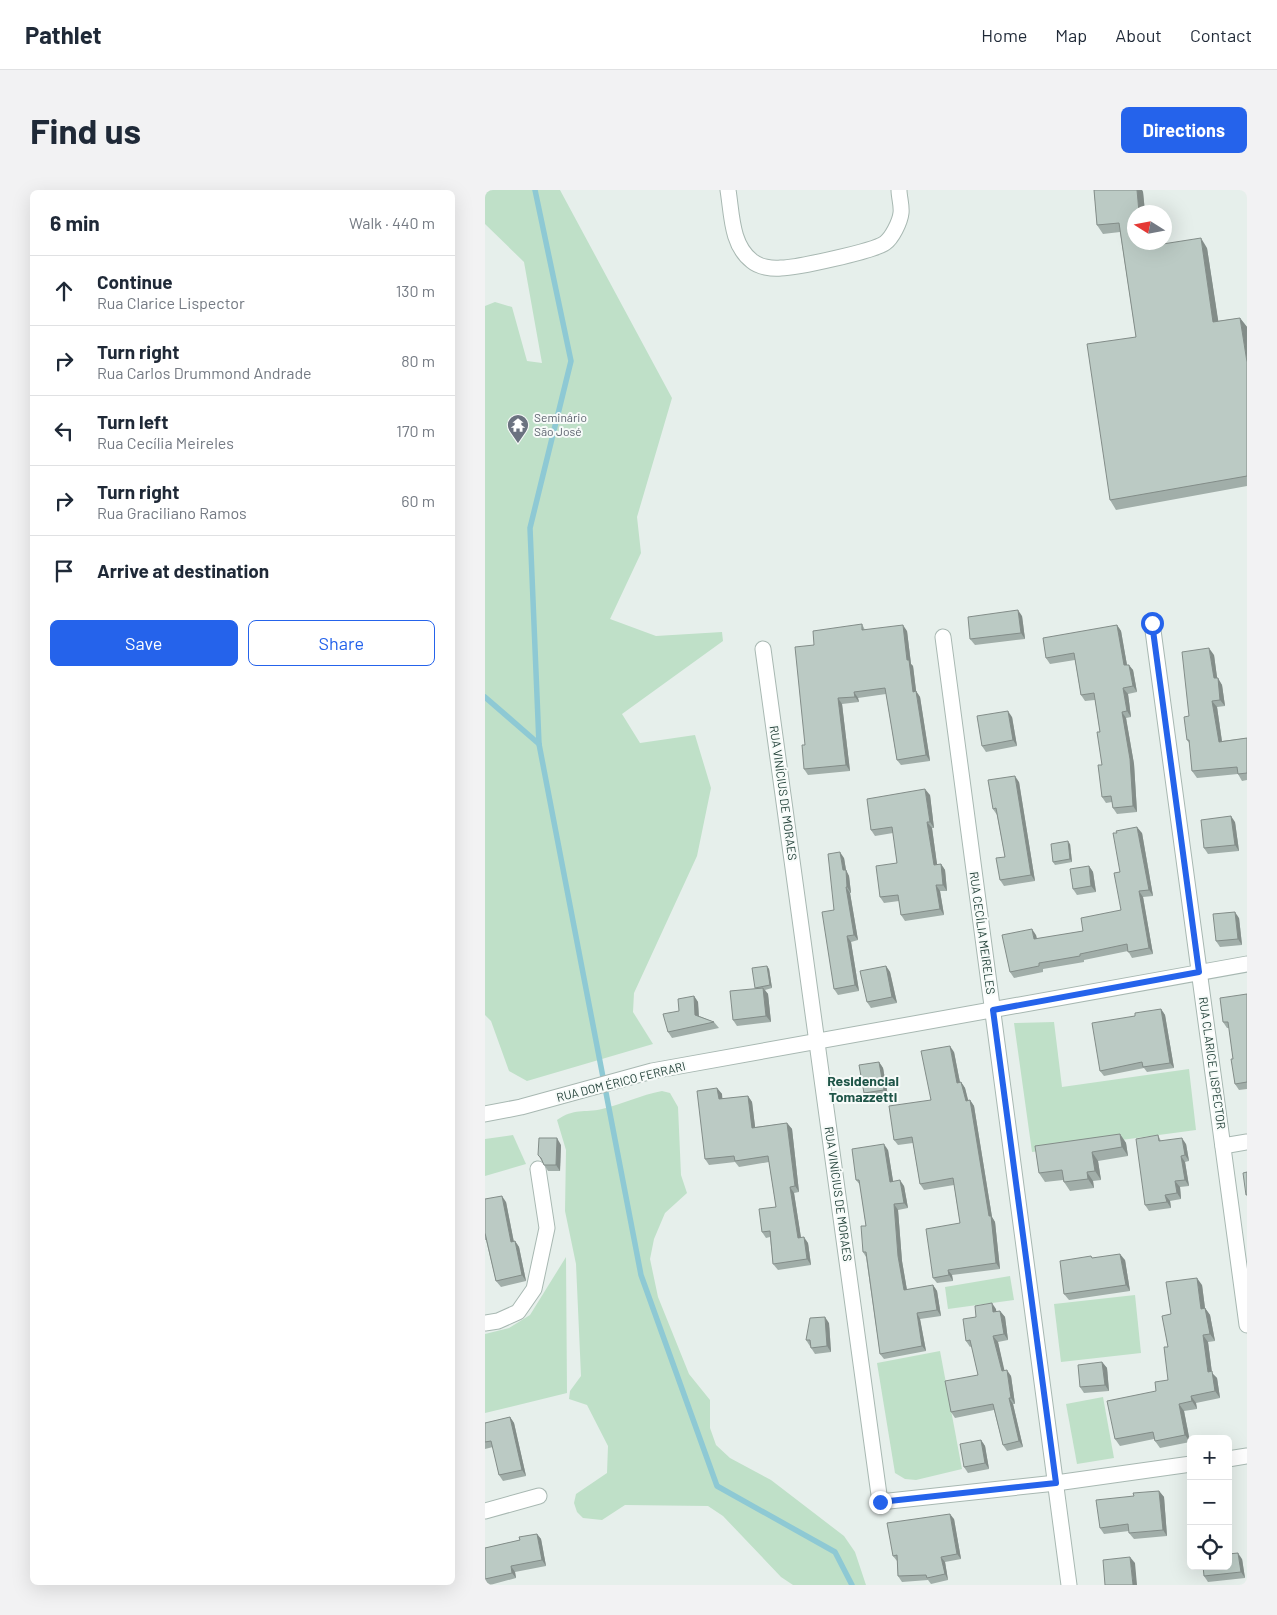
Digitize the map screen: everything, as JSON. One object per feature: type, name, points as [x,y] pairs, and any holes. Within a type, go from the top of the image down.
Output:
[{"type":"street","points":[[728,190],[736,239],[743,252],[753,262],[767,268],[783,268],[867,251],[885,243],[895,229],[901,213],[899,190]]},
{"type":"street","name":"RUA CLARICE LISPECTOR","points":[[1152,623],[1247,1325]]},
{"type":"street","name":"RUA CECÍLIA MEIRELES","points":[[943,637],[1069,1585]]},
{"type":"street","name":"RUA VINÍCIUS DE MORAES","points":[[763,649],[880,1502],[1056,1483]]},
{"type":"street","name":"RUA DOM ÉRICO FERRARI","points":[[485,1114],[521,1107],[652,1071],[1247,964]]},
{"type":"street","points":[[1223,1146],[1247,1142]]},
{"type":"street","points":[[485,1323],[498,1321],[517,1312],[534,1289],[547,1228],[538,1169]]},
{"type":"street","points":[[1232,1458],[1247,1456]]},
{"type":"street","points":[[1056,1483],[1187,1465]]},
{"type":"street","points":[[485,1510],[539,1496]]},
{"type":"green space","points":[[485,190],[560,190],[672,398],[637,517],[641,553],[610,619],[656,636],[722,632],[723,641],[622,714],[640,743],[695,735],[711,788],[697,856],[634,993],[633,1012],[653,1044],[527,1081],[509,1071],[491,1021],[485,1015],[485,306],[495,302],[512,307],[527,361],[542,363],[524,262],[485,224]]},
{"type":"green space","points":[[1054,1022],[1062,1087],[1189,1069],[1196,1130],[1032,1152],[1014,1023]]},
{"type":"green space","points":[[662,1091],[670,1093],[678,1107],[681,1175],[687,1193],[665,1213],[654,1239],[650,1259],[658,1297],[689,1374],[710,1400],[710,1428],[716,1445],[730,1458],[771,1480],[844,1536],[855,1552],[866,1585],[793,1585],[781,1577],[723,1516],[708,1506],[625,1505],[602,1520],[583,1518],[577,1512],[574,1503],[576,1494],[607,1473],[608,1446],[587,1405],[569,1399],[570,1391],[581,1376],[576,1264],[565,1211],[566,1150],[557,1120],[574,1112],[602,1109]]},
{"type":"green space","points":[[513,1135],[526,1164],[485,1176],[485,1139]]},
{"type":"green space","points":[[566,1257],[567,1393],[485,1413],[485,1334],[509,1328],[530,1315]]},
{"type":"green space","points":[[1010,1276],[1014,1300],[948,1309],[945,1287]]},
{"type":"green space","points":[[1135,1295],[1141,1353],[1061,1362],[1054,1304]]},
{"type":"green space","points":[[940,1351],[962,1469],[916,1480],[905,1479],[895,1473],[877,1363]]},
{"type":"green space","points":[[1103,1397],[1114,1458],[1077,1464],[1066,1404]]},
{"type":"building","points":[[1094,190],[1137,190],[1138,205],[1127,205],[1127,250],[1172,250],[1172,243],[1201,238],[1213,322],[1240,318],[1247,362],[1247,476],[1110,500],[1087,344],[1136,337],[1119,223],[1097,225]]},
{"type":"building","points":[[1018,610],[1021,633],[970,639],[968,617]]},
{"type":"building","points":[[862,624],[862,630],[903,625],[907,660],[909,660],[913,692],[916,691],[926,755],[897,760],[885,688],[854,692],[855,697],[838,698],[846,765],[804,769],[802,745],[805,745],[795,647],[814,645],[813,631]]},
{"type":"building","points":[[1117,625],[1124,665],[1129,665],[1133,686],[1123,688],[1127,711],[1122,712],[1130,759],[1133,806],[1113,808],[1111,796],[1102,797],[1098,765],[1102,765],[1097,732],[1100,732],[1094,693],[1081,695],[1074,653],[1046,658],[1043,638]]},
{"type":"building","points":[[1209,648],[1214,678],[1218,678],[1220,700],[1212,701],[1219,742],[1247,738],[1247,773],[1238,774],[1237,767],[1192,771],[1189,740],[1187,740],[1184,717],[1189,716],[1182,652]]},
{"type":"building","points":[[1008,711],[1013,740],[982,746],[977,716]]},
{"type":"building","points":[[1015,776],[1031,875],[1000,880],[996,858],[1005,857],[996,808],[993,809],[988,780]]},
{"type":"building","points":[[925,789],[930,822],[927,822],[934,865],[941,864],[943,885],[936,885],[940,909],[901,915],[898,895],[880,897],[876,866],[897,863],[892,827],[871,830],[867,799]]},
{"type":"building","points":[[1231,816],[1235,845],[1204,848],[1201,820]]},
{"type":"building","points":[[1137,827],[1149,890],[1139,891],[1149,948],[1128,952],[1127,944],[1080,954],[1080,956],[1039,963],[1039,966],[1010,972],[1002,935],[1032,929],[1034,939],[1083,931],[1081,918],[1121,910],[1114,873],[1120,872],[1113,833]]},
{"type":"building","points":[[1068,841],[1070,859],[1053,862],[1051,844]]},
{"type":"building","points":[[840,852],[843,870],[846,870],[846,887],[854,935],[847,936],[855,985],[834,989],[822,912],[834,910],[828,854]]},
{"type":"building","points":[[1089,866],[1091,886],[1073,889],[1070,869]]},
{"type":"building","points":[[1235,912],[1238,939],[1216,941],[1213,914]]},
{"type":"building","points":[[767,966],[770,985],[755,988],[752,968]]},
{"type":"building","points":[[886,966],[892,997],[867,1002],[860,971]]},
{"type":"building","points":[[763,988],[766,1016],[733,1020],[730,991]]},
{"type":"building","points":[[1247,994],[1247,1082],[1235,1084],[1228,1022],[1223,1022],[1220,998]]},
{"type":"building","points":[[694,996],[695,1015],[714,1022],[668,1032],[663,1014],[679,1011],[678,999]]},
{"type":"building","points":[[1161,1009],[1170,1063],[1143,1067],[1142,1062],[1100,1071],[1092,1023],[1135,1016],[1135,1013]]},
{"type":"building","points":[[950,1046],[957,1083],[961,1082],[966,1101],[970,1100],[989,1216],[991,1216],[996,1263],[948,1270],[949,1275],[933,1278],[926,1229],[960,1223],[953,1178],[920,1184],[912,1137],[894,1140],[889,1106],[931,1100],[921,1051]]},
{"type":"building","points":[[879,1062],[884,1090],[864,1093],[859,1065]]},
{"type":"building","points":[[717,1088],[719,1099],[748,1096],[752,1128],[787,1123],[795,1186],[790,1187],[798,1238],[804,1237],[807,1259],[773,1264],[770,1231],[762,1232],[759,1209],[776,1207],[768,1156],[735,1161],[734,1156],[705,1159],[697,1091]]},
{"type":"building","points":[[1120,1134],[1122,1147],[1092,1152],[1095,1171],[1087,1172],[1088,1179],[1064,1182],[1062,1170],[1039,1173],[1035,1146]]},
{"type":"building","points":[[1158,1135],[1159,1141],[1182,1138],[1185,1155],[1181,1156],[1185,1180],[1175,1181],[1177,1193],[1165,1195],[1167,1202],[1145,1205],[1136,1139]]},
{"type":"building","points":[[539,1138],[557,1138],[556,1165],[544,1165],[538,1155]]},
{"type":"building","points":[[884,1144],[890,1182],[900,1180],[904,1203],[894,1204],[898,1256],[904,1290],[933,1285],[937,1310],[917,1313],[922,1346],[880,1354],[866,1252],[863,1252],[861,1226],[866,1226],[859,1180],[856,1180],[852,1149]]},
{"type":"building","points":[[1247,1172],[1247,1195],[1246,1195],[1243,1173]]},
{"type":"building","points":[[502,1196],[511,1242],[515,1241],[522,1275],[496,1281],[485,1233],[485,1199]]},
{"type":"building","points":[[1120,1254],[1126,1285],[1064,1294],[1060,1261]]},
{"type":"building","points":[[1197,1278],[1201,1309],[1205,1308],[1210,1334],[1203,1335],[1208,1372],[1212,1371],[1215,1391],[1191,1396],[1192,1401],[1179,1404],[1185,1435],[1155,1441],[1153,1432],[1115,1439],[1107,1401],[1156,1391],[1155,1382],[1168,1380],[1164,1347],[1168,1347],[1162,1316],[1171,1314],[1166,1282]]},
{"type":"building","points":[[992,1303],[993,1312],[1000,1311],[1004,1334],[993,1336],[1002,1371],[1007,1370],[1011,1398],[1009,1398],[1019,1441],[1003,1445],[993,1404],[951,1412],[945,1381],[978,1375],[970,1340],[966,1341],[963,1319],[976,1317],[975,1306]]},
{"type":"building","points":[[825,1317],[827,1346],[811,1348],[810,1340],[806,1340],[810,1318]]},
{"type":"building","points":[[1102,1362],[1105,1385],[1080,1387],[1078,1365]]},
{"type":"building","points":[[510,1417],[522,1470],[499,1475],[491,1441],[485,1442],[485,1423]]},
{"type":"building","points":[[981,1440],[985,1463],[964,1467],[960,1444]]},
{"type":"building","points":[[1159,1491],[1163,1530],[1129,1533],[1128,1524],[1100,1528],[1096,1500],[1134,1496],[1133,1493]]},
{"type":"building","points":[[950,1514],[957,1554],[941,1557],[945,1574],[927,1578],[926,1575],[898,1576],[897,1555],[893,1556],[887,1523]]},
{"type":"building","points":[[537,1534],[542,1560],[511,1566],[512,1573],[485,1579],[485,1548],[520,1540],[519,1537]]},
{"type":"building","points":[[1238,1553],[1241,1572],[1204,1576],[1203,1570],[1232,1570],[1232,1554]]},
{"type":"building","points":[[1130,1557],[1133,1585],[1105,1585],[1103,1560]]},
{"type":"waterway","points":[[535,190],[571,361],[530,528],[539,744],[641,1275],[717,1486],[835,1552],[852,1585]]},
{"type":"waterway","points":[[485,697],[539,744]]},
{"type":"place","name":"Seminário São José","points":[[518,444]]},
{"type":"district","name":"Residencial Tomazzetti","points":[[863,1090]]},
{"type":"route","points":[[880,1502],[1056,1483],[993,1010],[1199,972],[1152,623]]}]
